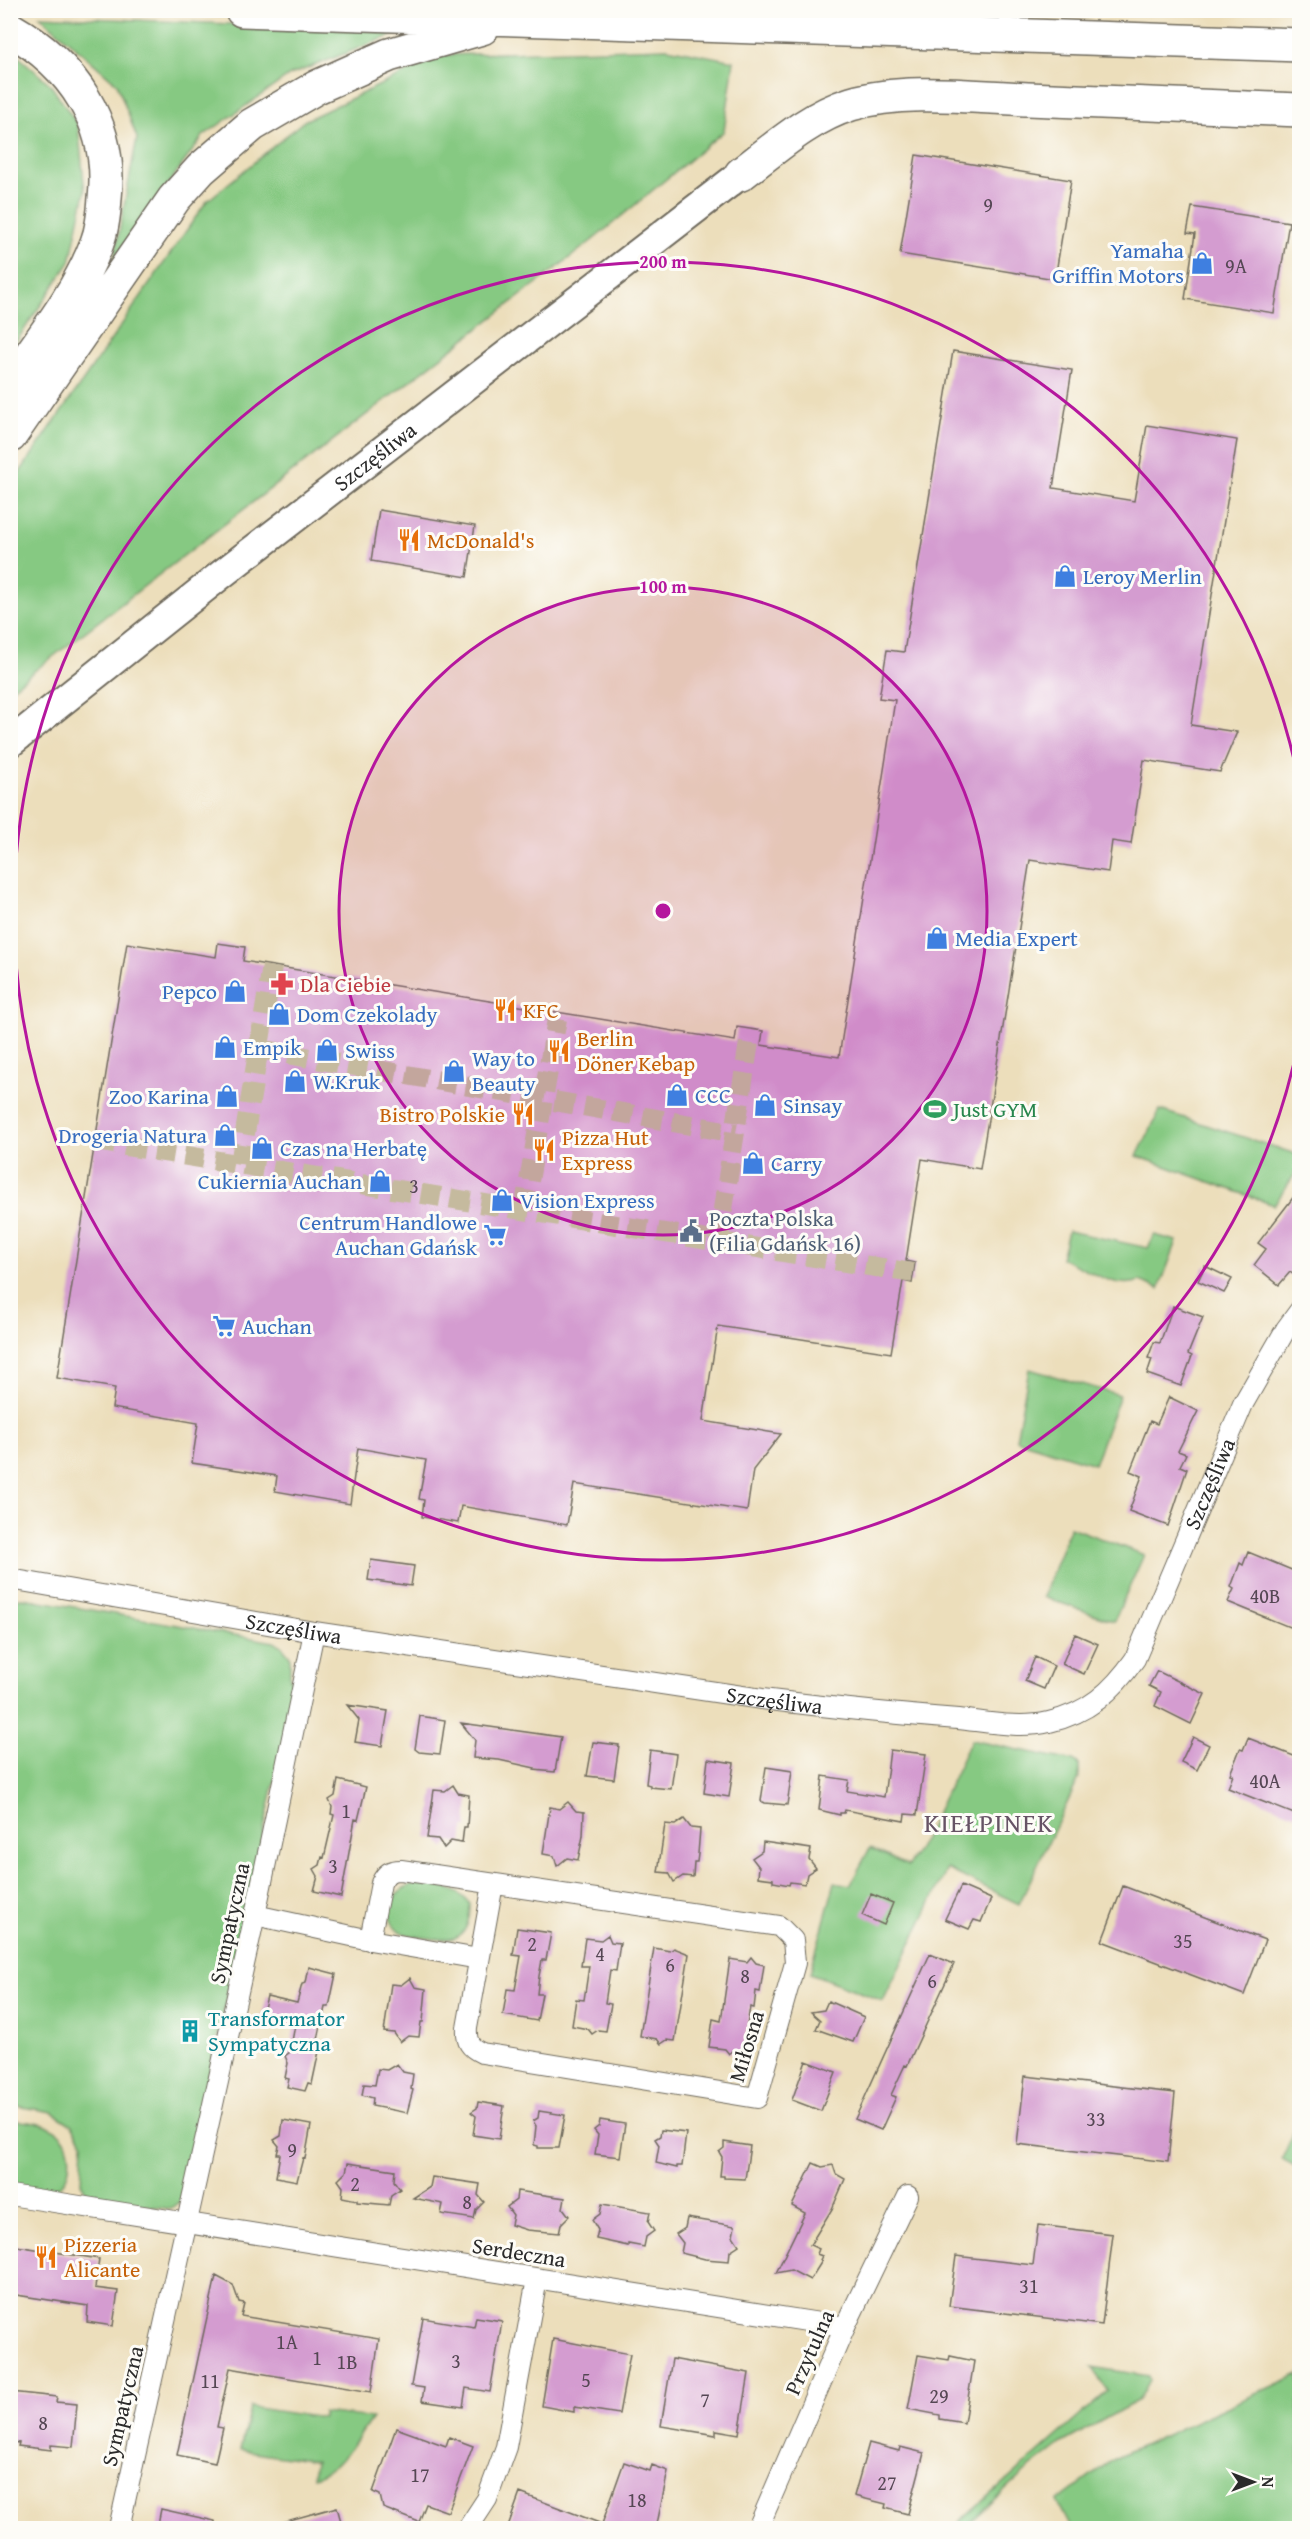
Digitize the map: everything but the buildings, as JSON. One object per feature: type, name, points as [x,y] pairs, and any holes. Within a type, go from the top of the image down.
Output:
[{"type":"highway","points":[[242,10],[1299,45]]},
{"type":"highway","points":[[10,436],[174,199],[201,170],[252,125],[317,87],[389,55],[513,19]]},
{"type":"highway","points":[[10,29],[43,51],[74,81],[86,102],[103,142],[108,172],[98,241],[82,275],[10,384]]},
{"type":"highway","points":[[741,174],[807,125],[823,116],[851,104],[891,96],[952,96],[1299,110]]},
{"type":"street","name":"Szczęśliwa","points":[[10,743],[222,574],[741,174]]},
{"type":"street","name":"Szczęśliwa","points":[[10,1579],[314,1632],[837,1708],[1006,1724],[1049,1722],[1095,1702],[1117,1684],[1135,1659],[1243,1404],[1280,1338],[1299,1310]]},
{"type":"street","name":"Sympatyczna","points":[[119,2529],[255,1916],[314,1632]]},
{"type":"street","name":"Miłosna","points":[[370,1940],[381,1882],[392,1870],[493,1884],[724,1917],[779,1926],[794,1940],[795,1963],[757,2098],[482,2053],[473,2049],[469,2044],[467,2028],[493,1884]]},
{"type":"street","points":[[255,1916],[370,1940],[479,1959]]},
{"type":"street","points":[[10,2195],[186,2224]]},
{"type":"street","name":"Przytulna","points":[[758,2529],[845,2327],[908,2196]]},
{"type":"street","name":"Serdeczna","points":[[186,2224],[845,2327]]},
{"type":"street","points":[[468,2529],[487,2499],[506,2446],[537,2279]]},
{"type":"green space","points":[[40,16],[403,31],[290,75],[203,136],[114,259],[137,138],[117,84]]},
{"type":"green space","points":[[667,48],[734,61],[724,131],[594,239],[11,689],[11,485],[206,202],[304,121],[443,55]]},
{"type":"green space","points":[[11,50],[50,84],[78,125],[85,192],[70,262],[11,349]]},
{"type":"green space","points":[[1160,1110],[1299,1155],[1299,1168],[1274,1205],[1137,1156]]},
{"type":"green space","points":[[1068,1231],[1148,1248],[1154,1235],[1177,1241],[1159,1289],[1140,1281],[1121,1283],[1111,1281],[1061,1258]]},
{"type":"green space","points":[[1029,1369],[1120,1395],[1094,1464],[1016,1440]]},
{"type":"green space","points":[[1070,1527],[1144,1555],[1114,1621],[1043,1597]]},
{"type":"green space","points":[[23,1598],[274,1642],[281,1645],[290,1656],[290,1679],[297,1681],[181,2201],[171,2209],[90,2198],[81,2183],[83,2143],[72,2125],[52,2112],[11,2105],[10,1599]]},
{"type":"green space","points":[[971,1740],[1073,1761],[1079,1765],[1079,1778],[1019,1904],[947,1869],[883,2001],[810,1973],[835,1882],[850,1885],[870,1848],[908,1866],[927,1833]]},
{"type":"green space","points":[[413,1884],[444,1888],[464,1898],[470,1904],[467,1926],[463,1932],[451,1939],[432,1939],[397,1930],[389,1913],[392,1901],[400,1891]]},
{"type":"green space","points":[[10,2120],[46,2126],[63,2137],[69,2152],[69,2169],[62,2184],[56,2189],[39,2191],[11,2185]]},
{"type":"green space","points":[[1299,2121],[1299,2172],[1297,2167],[1282,2159]]},
{"type":"green space","points":[[1091,2367],[1149,2376],[1150,2380],[1139,2400],[1062,2443],[1025,2472],[964,2528],[953,2528],[1108,2391]]},
{"type":"green space","points":[[1299,2374],[1299,2528],[1071,2528],[1057,2501],[1116,2458]]},
{"type":"green space","points":[[250,2407],[322,2418],[322,2412],[372,2418],[339,2461],[323,2474],[313,2477],[315,2461],[240,2450]]},
{"type":"tunnel","points":[[240,1164],[272,966]]},
{"type":"tunnel","points":[[524,1210],[557,1019]]},
{"type":"tunnel","points":[[718,1241],[750,1036]]},
{"type":"tunnel","points":[[259,1049],[736,1133]]},
{"type":"tunnel","points":[[95,1141],[913,1273]]},
{"type":"place","name":"Yamaha Griffin Motors","points":[[1202,263]]},
{"type":"place","name":"McDonald's","points":[[409,540]]},
{"type":"place","name":"Leroy Merlin","points":[[1065,576]]},
{"type":"place","name":"Media Expert","points":[[937,938]]},
{"type":"place","name":"Dla Ciebie","points":[[282,984]]},
{"type":"place","name":"Pepco","points":[[235,991]]},
{"type":"place","name":"KFC","points":[[505,1010]]},
{"type":"place","name":"Dom Czekolady","points":[[279,1014]]},
{"type":"place","name":"Empik","points":[[225,1047]]},
{"type":"place","name":"Swiss","points":[[327,1050]]},
{"type":"place","name":"Berlin Döner Kebap","points":[[559,1051]]},
{"type":"place","name":"Way to Beauty","points":[[454,1071]]},
{"type":"place","name":"W.Kruk","points":[[295,1081]]},
{"type":"place","name":"CCC","points":[[677,1095]]},
{"type":"place","name":"Zoo Karina","points":[[227,1096]]},
{"type":"place","name":"Sinsay","points":[[765,1105]]},
{"type":"place","name":"Just GYM","points":[[935,1109]]},
{"type":"place","name":"Bistro Polskie","points":[[523,1114]]},
{"type":"place","name":"Drogeria Natura","points":[[225,1135]]},
{"type":"place","name":"Czas na Herbatę","points":[[262,1148]]},
{"type":"place","name":"Pizza Hut Express","points":[[544,1150]]},
{"type":"place","name":"Carry","points":[[753,1163]]},
{"type":"place","name":"Cukiernia Auchan","points":[[380,1181]]},
{"type":"place","name":"Vision Express","points":[[502,1200]]},
{"type":"place","name":"Poczta Polska (Filia Gdańsk 16)","points":[[691,1231]]},
{"type":"place","name":"Centrum Handlowe Auchan Gdańsk","points":[[495,1235]]},
{"type":"place","name":"Auchan","points":[[224,1326]]},
{"type":"place","name":"Transformator Sympatyczna","points":[[190,2031]]},
{"type":"place","name":"Pizzeria Alicante","points":[[46,2257]]},
{"type":"district","name":"KIEŁPINEK","points":[[989,1823]]}]
